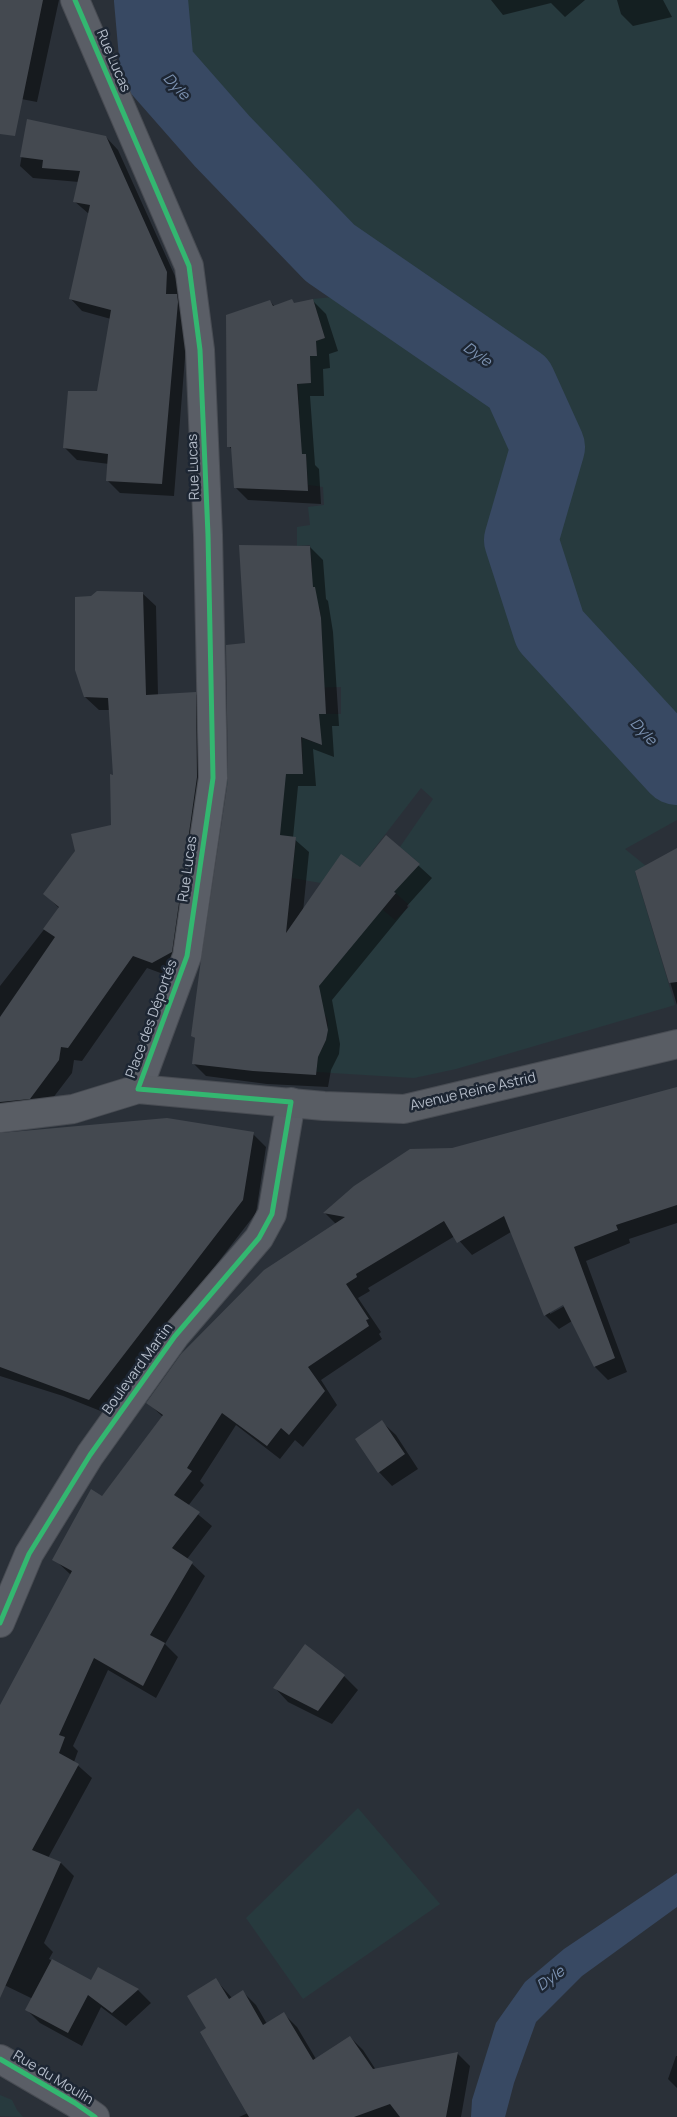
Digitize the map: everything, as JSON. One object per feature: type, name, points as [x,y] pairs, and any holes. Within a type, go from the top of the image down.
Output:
[{"type":"main road","name":"Avenue Reine Astrid","points":[[0,1118],[73,1109],[138,1089],[324,1106],[404,1109],[677,1044]]},
{"type":"street","name":"Rue Lucas","points":[[75,0],[189,266],[200,350],[208,535],[213,778],[188,956]]},
{"type":"street","name":"Place des Déportés","points":[[138,1089],[188,956]]},
{"type":"street","name":"Boulevard Martin","points":[[0,1623],[29,1554],[90,1455],[175,1336],[259,1238],[272,1214],[291,1102]]},
{"type":"street","name":"Rue du Moulin","points":[[0,2059],[75,2103],[95,2117]]},
{"type":"green space","points":[[168,0],[677,0],[677,820],[625,849],[646,866],[635,872],[675,1005],[456,1069],[414,1078],[316,1072],[319,1050],[322,1049],[326,1040],[328,1023],[326,1016],[299,1013],[300,1001],[350,949],[318,925],[349,881],[395,920],[410,906],[392,890],[420,864],[400,847],[433,799],[421,788],[360,867],[341,855],[321,883],[292,878],[296,838],[280,835],[261,794],[225,790],[226,768],[279,766],[280,774],[303,774],[302,738],[322,745],[304,713],[341,714],[341,687],[286,689],[321,618],[319,606],[316,606],[309,587],[312,567],[310,545],[297,546],[297,527],[310,525],[308,507],[324,505],[323,487],[308,485],[306,455],[295,455],[300,428],[298,384],[311,383],[310,356],[317,355],[316,341],[325,338],[313,299],[353,295],[320,267],[268,146],[174,63]]},
{"type":"green space","points":[[358,1808],[440,1904],[303,1999],[246,1918]]},
{"type":"green space","points":[[0,2095],[12,2100],[23,2117],[0,2116]]},
{"type":"water","points":[[677,1873],[677,1907],[582,1976],[536,2022],[514,2083],[505,2117],[471,2117],[472,2100],[496,2023],[525,1982],[564,1949]]},
{"type":"building","points":[[0,0],[43,0],[15,136],[0,134]]},
{"type":"building","points":[[27,119],[106,136],[167,272],[166,294],[177,294],[178,302],[162,484],[106,481],[108,454],[63,448],[68,391],[97,391],[111,310],[69,299],[90,205],[73,202],[80,171],[42,168],[43,160],[20,157]]},
{"type":"building","points":[[292,299],[294,303],[313,299],[325,338],[316,341],[317,356],[310,356],[311,383],[297,384],[302,454],[306,454],[308,491],[234,488],[231,447],[227,447],[226,315],[270,300],[273,306]]},
{"type":"building","points":[[239,545],[310,546],[313,587],[315,587],[321,618],[326,714],[319,714],[322,745],[301,737],[303,774],[286,774],[280,835],[296,837],[286,933],[341,854],[360,867],[386,835],[420,864],[394,892],[396,893],[319,986],[328,1030],[326,1040],[318,1057],[316,1075],[253,1071],[192,1064],[195,1038],[191,1036],[228,780],[226,645],[245,643]]},
{"type":"building","points":[[97,591],[143,592],[146,695],[196,692],[197,777],[172,952],[152,963],[133,956],[68,1048],[61,1047],[59,1060],[30,1099],[0,1102],[0,1017],[55,937],[43,929],[59,907],[43,894],[75,851],[71,834],[111,825],[110,774],[113,775],[108,698],[84,697],[75,670],[75,597],[91,596]]},
{"type":"building","points":[[677,848],[677,982],[669,983],[635,871]]},
{"type":"building","points":[[677,1087],[677,1205],[616,1225],[618,1230],[574,1247],[615,1358],[594,1367],[563,1305],[544,1316],[504,1216],[457,1243],[444,1221],[356,1274],[357,1277],[346,1284],[369,1319],[366,1320],[369,1326],[308,1367],[325,1391],[289,1435],[281,1428],[267,1446],[222,1413],[187,1468],[192,1471],[174,1495],[200,1512],[172,1548],[193,1562],[150,1635],[165,1643],[143,1686],[94,1658],[59,1735],[65,1737],[59,1753],[79,1764],[32,1850],[61,1862],[0,1998],[0,1705],[72,1571],[52,1560],[91,1489],[102,1496],[163,1415],[146,1403],[181,1354],[264,1270],[345,1217],[323,1213],[354,1186],[410,1149],[452,1148]]},
{"type":"building","points":[[167,1118],[254,1132],[243,1200],[89,1400],[0,1367],[0,1133]]},
{"type":"building","points":[[382,1420],[405,1454],[378,1473],[355,1439]]},
{"type":"building","points":[[305,1644],[345,1675],[318,1711],[273,1688]]},
{"type":"building","points":[[52,1959],[91,1980],[98,1967],[139,1989],[112,2013],[88,1995],[68,2033],[25,2010]]},
{"type":"building","points":[[216,1978],[229,1999],[243,1990],[263,2025],[284,2012],[313,2060],[350,2036],[373,2069],[458,2052],[446,2117],[400,2117],[390,2104],[354,2117],[249,2117],[200,2032],[206,2028],[187,1996]]},
{"type":"waterway","name":"Dyle","points":[[151,0],[157,67],[222,141],[330,253],[519,383],[548,447],[521,540],[550,630],[677,768]]},
{"type":"cycle path","points":[[0,1623],[29,1554],[90,1455],[175,1336],[259,1238],[272,1214],[291,1102],[138,1089],[187,956],[213,778],[208,535],[200,350],[189,266],[75,0]]},
{"type":"cycle path","points":[[0,2059],[75,2103],[95,2117]]}]
